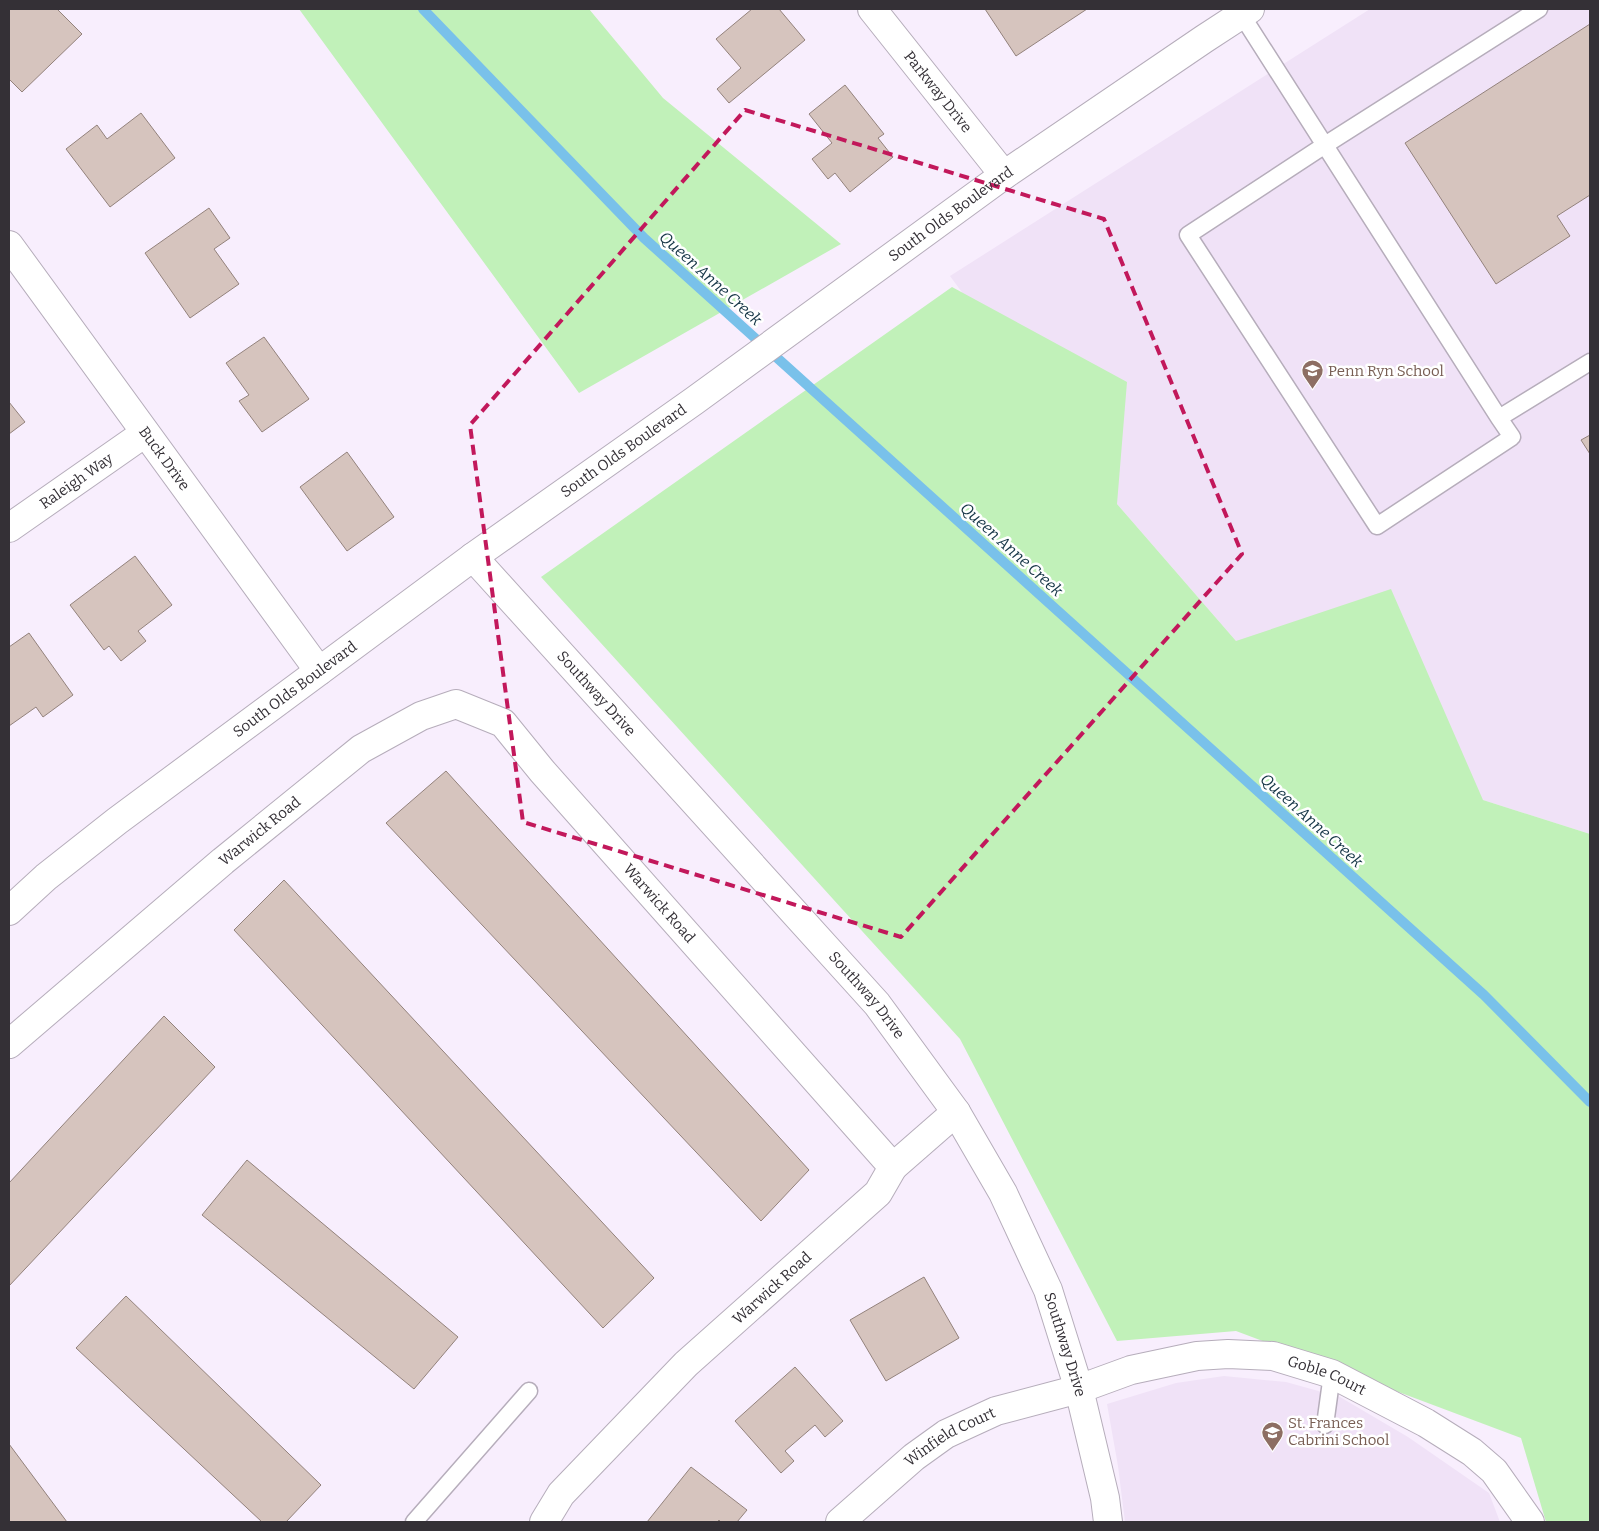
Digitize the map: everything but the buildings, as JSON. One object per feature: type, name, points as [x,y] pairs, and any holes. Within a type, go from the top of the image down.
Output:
[{"type":"street","name":"Parkway Drive","points":[[872,9],[1004,175]]},
{"type":"street","name":"South Olds Boulevard","points":[[9,911],[46,877],[117,820],[473,557],[832,302],[1004,175],[1246,12]]},
{"type":"street","name":"Buck Drive","points":[[9,245],[319,671]]},
{"type":"street","name":"Raleigh Way","points":[[9,528],[145,433]]},
{"type":"street","name":"Southway Drive","points":[[473,557],[877,1004],[956,1112],[1003,1193],[1048,1290],[1079,1389],[1105,1498],[1108,1522]]},
{"type":"street","name":"Warwick Road","points":[[9,1044],[223,861],[361,749],[421,716],[456,704],[503,723],[542,771],[893,1167],[878,1193],[686,1364],[560,1494],[544,1522]]},
{"type":"street","points":[[893,1167],[956,1112]]},
{"type":"street","name":"Goble Court","points":[[1079,1389],[1131,1370],[1197,1356],[1228,1354],[1273,1356],[1332,1374],[1426,1423],[1472,1452],[1494,1471],[1530,1522]]},
{"type":"street","name":"Winfield Court","points":[[840,1522],[914,1457],[946,1434],[996,1411],[1079,1389]]},
{"type":"lane","points":[[1246,12],[1325,145],[1512,437],[1377,526],[1188,235],[1325,145],[1539,9]]},
{"type":"lane","points":[[1499,418],[1590,362]]},
{"type":"lane","points":[[1325,1425],[1332,1374]]},
{"type":"lane","points":[[414,1522],[529,1391]]},
{"type":"highlighted area","points":[[745,110],[1104,219],[1242,554],[901,937],[523,822],[470,425]]},
{"type":"shaded area","name":"Penn Ryn School","points":[[1370,9],[1590,9],[1590,834],[1483,800],[1236,641],[1117,504],[950,276]]},
{"type":"shaded area","name":"St. Frances Cabrini School","points":[[1224,1376],[1286,1382],[1340,1397],[1408,1437],[1489,1493],[1500,1522],[1125,1522],[1118,1466],[1107,1404],[1176,1383]]},
{"type":"green space","points":[[299,9],[589,9],[663,98],[841,244],[579,393]]},
{"type":"green space","points":[[952,287],[1127,382],[1117,504],[1236,641],[1391,589],[1483,800],[1590,834],[1590,1522],[1546,1522],[1521,1438],[1236,1331],[1117,1341],[960,1039],[541,577]]},
{"type":"waterway","name":"Queen Anne Creek","points":[[423,9],[644,238],[1484,995],[1590,1102]]},
{"type":"place","name":"Penn Ryn School","points":[[1312,390]]},
{"type":"place","name":"St. Frances Cabrini School","points":[[1272,1451]]}]
